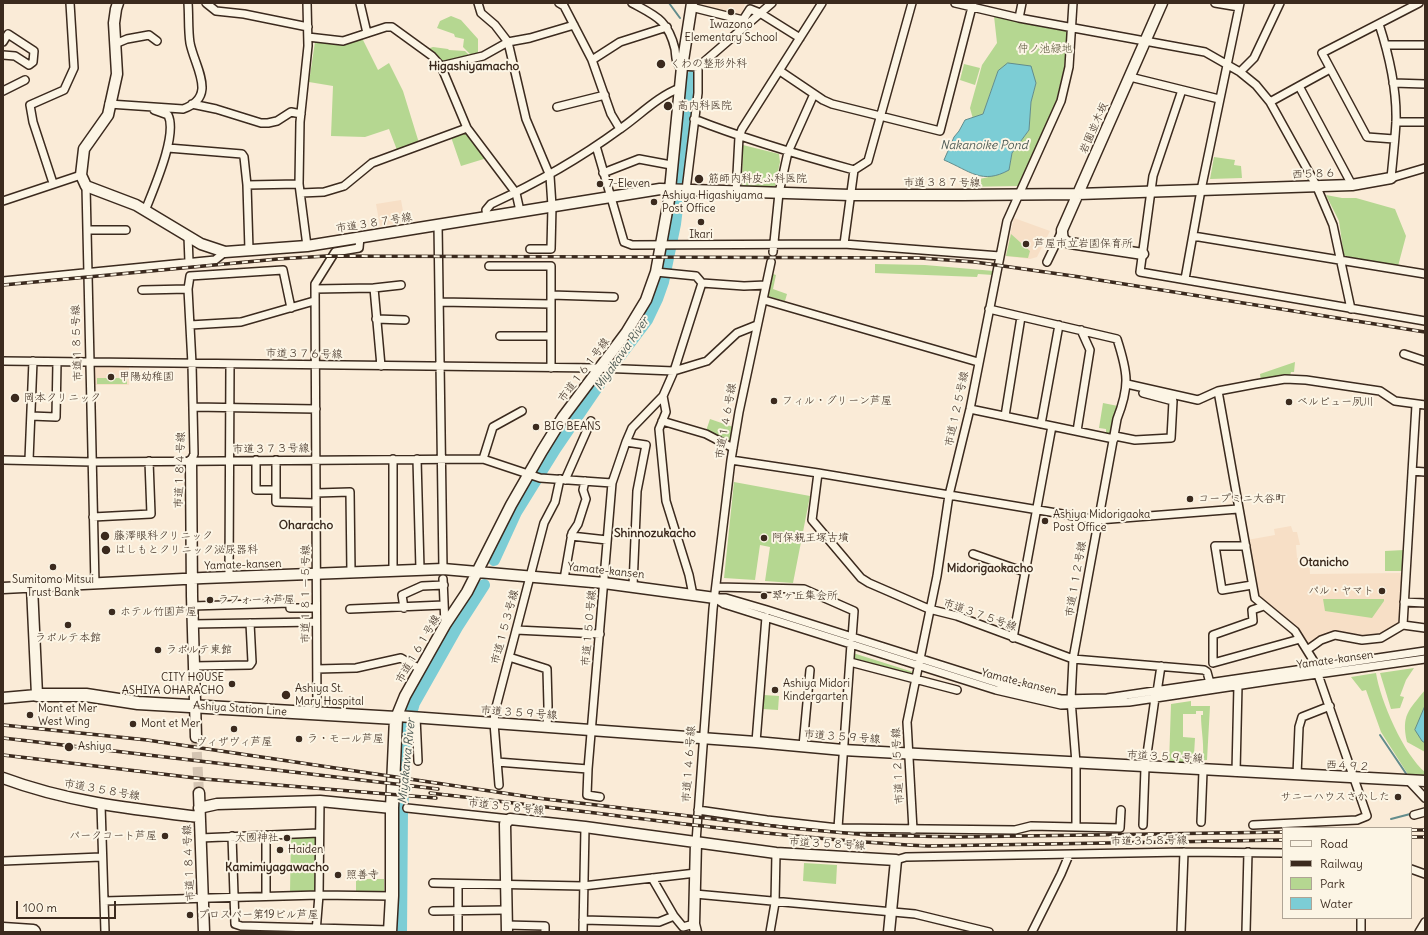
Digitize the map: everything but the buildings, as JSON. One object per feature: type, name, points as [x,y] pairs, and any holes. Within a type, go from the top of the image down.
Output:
[{"type":"highway","points":[[3,930],[33,932]]},
{"type":"main road","name":"Ashiya Station Line","points":[[37,695],[86,695],[138,703],[317,714],[406,717]]},
{"type":"main road","points":[[390,931],[392,896],[392,808],[406,717]]},
{"type":"street","points":[[53,183],[32,122],[30,105],[64,90],[74,68],[70,3]]},
{"type":"street","points":[[86,186],[81,175],[81,162],[84,149],[108,115],[109,104],[117,74],[114,23],[118,3]]},
{"type":"street","points":[[109,104],[183,109],[192,104],[200,96],[202,78],[190,43],[188,3]]},
{"type":"street","points":[[206,3],[216,11],[244,14],[308,27]]},
{"type":"street","points":[[307,3],[308,37],[301,114],[299,184],[307,246]]},
{"type":"street","points":[[360,3],[367,33]]},
{"type":"street","points":[[478,3],[481,13],[495,25],[508,42],[526,119],[550,176],[552,206],[551,249],[530,249]]},
{"type":"street","points":[[632,3],[659,18],[666,27],[675,49],[676,62],[682,67],[698,67],[772,3]]},
{"type":"street","points":[[736,193],[739,137],[742,129],[822,3]]},
{"type":"street","points":[[694,119],[739,137],[854,170],[868,161],[912,3]]},
{"type":"street","points":[[955,3],[972,5],[1019,18],[1205,52],[1227,63],[1240,72],[1256,85],[1270,102],[1316,185],[1333,225],[1351,309]]},
{"type":"street","points":[[1019,18],[1022,3]]},
{"type":"street","name":"市道１２５号線","points":[[913,830],[907,722],[937,576],[949,495],[970,409],[978,362],[1007,221],[1061,101],[1069,67],[1073,3]]},
{"type":"street","name":"岩園並木坂","points":[[1047,262],[1162,3]]},
{"type":"street","points":[[1185,279],[1219,99],[1240,5],[1215,3]]},
{"type":"street","points":[[1240,72],[1254,58],[1280,3]]},
{"type":"street","points":[[1394,139],[1367,137],[1322,53],[1419,3]]},
{"type":"street","points":[[563,4],[592,60],[611,114],[620,129]]},
{"type":"street","points":[[691,5],[743,20],[750,9],[760,13],[800,38]]},
{"type":"street","name":"市道１６１号線","points":[[406,717],[405,696],[420,669],[445,625],[467,592],[485,572],[535,476],[563,418],[602,368],[626,333],[646,300],[658,272],[669,244],[669,200],[679,189],[671,165],[682,67],[691,5]]},
{"type":"street","points":[[780,71],[814,94],[832,104],[940,131],[972,5]]},
{"type":"street","points":[[1379,24],[1386,45],[1393,83],[1396,122],[1392,178]]},
{"type":"street","points":[[441,66],[483,56],[508,42],[530,38],[574,25]]},
{"type":"street","points":[[308,37],[343,40],[386,27],[392,27],[432,56],[441,66],[467,128],[516,192],[520,211]]},
{"type":"street","points":[[592,60],[620,42],[666,27]]},
{"type":"street","points":[[3,42],[8,34],[34,51],[35,57],[33,62],[29,65],[15,56],[3,55]]},
{"type":"street","points":[[116,44],[127,39],[149,35],[156,41]]},
{"type":"street","points":[[1386,45],[1425,45]]},
{"type":"street","points":[[679,189],[694,119],[698,93],[698,67]]},
{"type":"street","points":[[1270,102],[1330,69]]},
{"type":"street","points":[[1130,77],[1219,99]]},
{"type":"street","points":[[3,91],[25,80]]},
{"type":"street","points":[[1393,83],[1425,84]]},
{"type":"street","points":[[1299,86],[1352,184]]},
{"type":"street","points":[[487,216],[486,210],[491,204],[550,176],[620,129],[670,91],[680,88]]},
{"type":"street","points":[[1182,90],[1153,176],[1140,272],[1425,321]]},
{"type":"street","points":[[773,252],[779,193],[788,152],[814,94]]},
{"type":"street","points":[[557,107],[605,95]]},
{"type":"street","points":[[192,104],[216,109],[261,123],[277,121],[291,112],[301,114]]},
{"type":"street","points":[[145,211],[168,148],[170,119],[168,116],[154,110],[152,107]]},
{"type":"street","points":[[1396,122],[1425,122]]},
{"type":"street","points":[[301,193],[324,192],[344,186],[372,163],[467,128]]},
{"type":"street","points":[[596,146],[624,242],[632,245],[844,244],[1000,256]]},
{"type":"street","points":[[168,148],[242,154],[244,157],[247,185],[250,250]]},
{"type":"street","points":[[603,173],[639,159],[671,165]]},
{"type":"street","name":"西５８６","points":[[1201,190],[1352,184],[1392,178],[1425,168]]},
{"type":"street","points":[[844,244],[854,170]]},
{"type":"street","points":[[3,201],[53,183],[81,175]]},
{"type":"street","points":[[247,185],[299,184]]},
{"type":"street","name":"市道３８７号線","points":[[86,186],[124,199],[214,250],[225,252],[307,246],[610,197],[679,189],[736,193],[850,195],[1078,194],[1201,190]]},
{"type":"street","name":"市道１８５号線","points":[[86,186],[95,584]]},
{"type":"street","points":[[438,224],[445,625]]},
{"type":"street","points":[[87,230],[126,230]]},
{"type":"street","points":[[1062,230],[1062,237],[1065,242],[1143,254]]},
{"type":"street","points":[[188,236],[189,262]]},
{"type":"street","points":[[1193,236],[1425,274]]},
{"type":"street","name":"市道１８１－５号線","points":[[317,714],[316,608],[318,574],[315,459],[315,289],[317,277],[335,252],[360,248],[360,237]]},
{"type":"street","points":[[3,281],[215,260],[225,252]]},
{"type":"street","name":"市道１４６号線","points":[[695,928],[696,842],[715,598],[733,448],[771,262]]},
{"type":"street","points":[[489,266],[551,266],[551,368]]},
{"type":"street","name":"市道１８４号線","points":[[196,737],[191,579],[191,461],[194,454],[192,364],[188,289],[190,276],[283,270],[291,308]]},
{"type":"street","points":[[658,272],[696,276],[702,283],[744,286],[766,285]]},
{"type":"street","name":"市道１５０号線","points":[[600,797],[587,795],[590,730],[600,634],[612,484],[632,428],[663,396],[674,371],[702,283]]},
{"type":"street","points":[[315,289],[374,288],[401,285]]},
{"type":"street","points":[[374,288],[381,366]]},
{"type":"street","points":[[142,290],[188,289]]},
{"type":"street","points":[[551,295],[614,297]]},
{"type":"street","points":[[764,300],[978,362]]},
{"type":"street","points":[[190,325],[241,322],[314,301]]},
{"type":"street","points":[[440,302],[551,304]]},
{"type":"street","points":[[989,309],[1081,330],[1090,350],[1077,432]]},
{"type":"street","points":[[1005,416],[1021,317]]},
{"type":"street","points":[[376,319],[404,320]]},
{"type":"street","points":[[1041,424],[1059,324]]},
{"type":"street","points":[[674,371],[707,361],[737,333],[757,326]]},
{"type":"street","name":"市道１１２号線","points":[[1076,826],[1076,763],[1072,702],[1073,659],[1117,419],[1125,399],[1127,384],[1117,339],[1081,330]]},
{"type":"street","points":[[500,336],[551,336]]},
{"type":"street","points":[[1404,354],[1425,361]]},
{"type":"street","name":"市道３７６号線","points":[[3,361],[602,368],[674,371]]},
{"type":"street","points":[[30,460],[33,361]]},
{"type":"street","points":[[31,416],[56,417],[57,362]]},
{"type":"street","points":[[230,364],[230,577]]},
{"type":"street","points":[[1127,384],[1198,400],[1218,391],[1285,379],[1306,380],[1380,391],[1395,401],[1425,405]]},
{"type":"street","points":[[970,409],[1077,432],[1114,438],[1135,440],[1171,438],[1173,401],[1141,392],[1127,384]]},
{"type":"street","points":[[1218,391],[1255,598],[1295,631],[1307,650],[1319,674],[1367,816],[1357,820],[1253,825]]},
{"type":"street","points":[[663,396],[666,412],[659,429],[666,501],[689,575],[693,595]]},
{"type":"street","points":[[1403,625],[1416,405]]},
{"type":"street","points":[[193,407],[316,409]]},
{"type":"street","points":[[483,459],[493,427],[522,411]]},
{"type":"street","name":"市道１５３号線","points":[[499,785],[494,723],[509,657],[544,523],[555,502],[562,479],[591,421]]},
{"type":"street","points":[[662,421],[706,434],[733,448]]},
{"type":"street","points":[[1013,638],[1052,426]]},
{"type":"street","points":[[626,442],[646,445],[637,491],[633,586]]},
{"type":"street","name":"市道３７３号線","points":[[3,460],[92,462],[315,459],[483,459],[535,476],[612,484]]},
{"type":"street","points":[[393,459],[393,570]]},
{"type":"street","points":[[417,459],[420,569]]},
{"type":"street","points":[[256,460],[256,490],[276,490]]},
{"type":"street","points":[[276,460],[277,503],[316,503]]},
{"type":"street","points":[[731,460],[818,473],[1036,511],[1098,520],[1238,509]]},
{"type":"street","points":[[93,518],[151,514],[149,461]]},
{"type":"street","points":[[1412,471],[1425,472]]},
{"type":"street","name":"市道３７５号線","points":[[818,473],[812,520],[861,578],[929,609],[957,616],[1073,659],[1204,670],[1207,672],[1210,683]]},
{"type":"street","points":[[564,579],[571,536],[578,524],[586,499],[583,490],[585,481]]},
{"type":"street","points":[[316,493],[350,492],[351,572]]},
{"type":"street","points":[[571,536],[607,540]]},
{"type":"street","points":[[1246,546],[1215,546],[1222,590],[1252,585]]},
{"type":"street","points":[[973,554],[1025,572]]},
{"type":"street","name":"Yamate-kansen","points":[[3,588],[420,569],[443,578],[485,572],[604,582],[715,598],[726,598],[1018,696],[1061,705],[1072,702],[1105,705],[1210,683],[1315,666],[1425,651]]},
{"type":"street","points":[[404,608],[402,594],[443,578]]},
{"type":"street","points":[[717,586],[804,589],[854,612],[838,828]]},
{"type":"street","points":[[3,698],[37,695],[32,587]]},
{"type":"street","name":"Yamate-kansen","points":[[715,598],[724,604],[852,641]]},
{"type":"street","points":[[1404,602],[1425,603]]},
{"type":"street","points":[[192,606],[290,603],[290,608],[316,608]]},
{"type":"street","points":[[350,609],[404,608],[444,605]]},
{"type":"street","points":[[1264,606],[1252,610],[1253,621],[1213,635],[1213,663],[1300,639]]},
{"type":"street","points":[[756,742],[766,617]]},
{"type":"street","points":[[192,624],[316,622]]},
{"type":"street","points":[[193,666],[250,665],[252,662],[250,623]]},
{"type":"street","points":[[1307,650],[1321,640],[1335,635],[1362,640],[1381,638],[1403,625],[1425,628]]},
{"type":"street","points":[[516,630],[600,634]]},
{"type":"street","points":[[509,657],[547,669],[547,727]]},
{"type":"street","points":[[317,669],[356,668],[401,658],[420,669]]},
{"type":"street","name":"Yamate-kansen","points":[[1156,695],[1238,686],[1425,659]]},
{"type":"street","points":[[850,662],[957,690]]},
{"type":"street","points":[[1144,825],[1145,768],[1161,666]]},
{"type":"street","points":[[803,746],[810,670]]},
{"type":"street","points":[[1236,772],[1238,686]]},
{"type":"street","points":[[1297,776],[1299,727],[1302,717],[1330,706]]},
{"type":"street","points":[[406,717],[418,761]]},
{"type":"street","name":"市道３５９号線","points":[[406,717],[756,742],[843,750],[1270,774]]},
{"type":"street","points":[[498,762],[588,769]]},
{"type":"street","points":[[1201,822],[1203,771]]},
{"type":"street","name":"西４９２","points":[[1270,774],[1425,781]]},
{"type":"street","name":"市道３５８号線","points":[[3,778],[37,789],[101,805],[199,813],[217,804],[320,801],[392,808]]},
{"type":"street","points":[[1409,781],[1425,798]]},
{"type":"street","name":"市道１８４号線","points":[[199,793],[204,932]]},
{"type":"street","points":[[316,930],[320,895],[320,801]]},
{"type":"street","points":[[101,805],[101,857],[105,932]]},
{"type":"street","name":"市道３５８号線","points":[[407,808],[585,827],[776,853],[896,860],[906,857],[1184,852],[1282,853]]},
{"type":"street","points":[[698,810],[838,828],[913,830],[962,828],[1015,830],[1031,826],[1120,828],[1121,810]]},
{"type":"street","points":[[1414,815],[1425,812]]},
{"type":"street","points":[[510,819],[504,824],[506,929],[545,926],[545,932]]},
{"type":"street","points":[[583,932],[585,827]]},
{"type":"street","points":[[200,838],[319,833]]},
{"type":"street","points":[[266,835],[266,896]]},
{"type":"street","points":[[232,836],[236,924],[266,929],[390,931]]},
{"type":"street","points":[[1181,932],[1184,852]]},
{"type":"street","points":[[1246,932],[1248,852]]},
{"type":"street","points":[[770,932],[774,902],[776,853]]},
{"type":"street","points":[[1032,932],[1062,874],[1069,855]]},
{"type":"street","points":[[3,861],[101,857]]},
{"type":"street","points":[[890,932],[896,860]]},
{"type":"street","points":[[1412,869],[1425,874]]},
{"type":"street","points":[[433,883],[583,886],[696,873]]},
{"type":"street","points":[[652,878],[674,916],[683,927],[695,928]]},
{"type":"street","points":[[458,884],[458,932]]},
{"type":"street","points":[[695,894],[915,914],[989,932]]},
{"type":"street","points":[[104,901],[320,895],[392,896]]},
{"type":"street","points":[[433,911],[506,910]]},
{"type":"street","points":[[583,920],[659,922],[674,916]]},
{"type":"street","points":[[1361,919],[1361,932]]},
{"type":"street","points":[[1419,932],[1425,922]]},
{"type":"shaded area","name":"Iwazono Elementary School","points":[[700,3],[745,3],[741,17],[699,6]]},
{"type":"shaded area","points":[[401,200],[405,222],[380,226],[376,204]]},
{"type":"shaded area","name":"芦屋市立岩園保育所","points":[[1014,218],[1050,231],[1037,257],[1030,259],[1005,256]]},
{"type":"shaded area","name":"甲陽幼稚園","points":[[129,366],[129,385],[94,385],[94,369],[96,367]]},
{"type":"shaded area","points":[[1291,526],[1293,532],[1297,532],[1300,545],[1296,545],[1297,558],[1309,557],[1310,574],[1402,573],[1400,621],[1397,625],[1380,635],[1362,637],[1337,631],[1327,633],[1311,644],[1307,643],[1295,625],[1257,596],[1247,540],[1275,535],[1274,529]]},
{"type":"green space","points":[[451,16],[461,20],[478,39],[478,54],[470,54],[463,47],[464,39],[455,37],[454,34],[437,28],[440,21]]},
{"type":"green space","name":"仲ノ池緑地","points":[[994,16],[1066,31],[1068,34],[1064,68],[1056,101],[1018,186],[961,187],[961,184],[997,175],[1009,170],[1012,153],[1029,130],[1031,102],[1036,83],[998,71],[983,114],[973,119],[970,108],[982,65],[997,43]]},
{"type":"green space","points":[[362,38],[378,70],[389,63],[403,91],[419,143],[397,150],[389,129],[365,137],[331,136],[333,86],[309,82],[315,42],[336,44]]},
{"type":"green space","points":[[433,47],[465,51],[470,56],[442,63],[427,49]]},
{"type":"green space","points":[[964,64],[980,68],[975,85],[960,80]]},
{"type":"green space","points":[[467,132],[487,158],[461,166],[451,137]]},
{"type":"green space","points":[[743,145],[779,154],[780,162],[775,186],[742,186]]},
{"type":"green space","points":[[1214,157],[1235,160],[1234,165],[1241,166],[1242,178],[1210,179]]},
{"type":"green space","points":[[1326,195],[1342,198],[1356,198],[1395,209],[1406,236],[1398,266],[1344,256],[1339,221]]},
{"type":"green space","points":[[1011,234],[1030,251],[1028,258],[1006,256]]},
{"type":"green space","points":[[875,264],[925,265],[994,271],[993,275],[978,274],[977,277],[875,273]]},
{"type":"green space","points":[[773,274],[776,275],[773,289],[787,294],[785,301],[768,296]]},
{"type":"green space","points":[[1295,362],[1294,372],[1291,372],[1290,376],[1261,381],[1260,374]]},
{"type":"green space","points":[[97,378],[127,378],[127,384],[97,384]]},
{"type":"green space","points":[[1103,403],[1118,406],[1112,434],[1106,433],[1106,429],[1099,428]]},
{"type":"green space","points":[[710,419],[733,427],[731,443],[706,431]]},
{"type":"green space","points":[[734,482],[810,496],[793,583],[765,581],[770,547],[760,545],[755,580],[724,578]]},
{"type":"green space","points":[[1404,550],[1404,571],[1385,571],[1385,551]]},
{"type":"green space","points":[[1323,599],[1384,599],[1384,601],[1372,618],[1325,611]]},
{"type":"green space","points":[[853,653],[913,672],[912,675],[856,661]]},
{"type":"green space","points":[[1414,668],[1406,680],[1400,696],[1404,697],[1400,708],[1391,709],[1380,673]]},
{"type":"green space","points":[[1376,673],[1382,697],[1394,726],[1409,753],[1425,772],[1425,778],[1409,776],[1381,732],[1366,690],[1362,691],[1351,677]]},
{"type":"green space","points":[[1425,690],[1425,752],[1407,742],[1405,725],[1408,713]]},
{"type":"green space","points":[[764,695],[779,696],[778,710],[763,709]]},
{"type":"green space","points":[[1191,701],[1191,706],[1210,706],[1207,760],[1198,761],[1198,766],[1169,764],[1171,704]],"holes":[[[1196,711],[1203,711],[1203,715],[1201,715],[1203,756],[1194,755],[1195,738],[1183,737],[1183,714],[1196,714]]]},
{"type":"green space","points":[[291,836],[313,836],[317,839],[315,888],[313,892],[290,892]]},
{"type":"green space","points":[[804,863],[837,865],[836,884],[803,881]]},
{"type":"green space","points":[[356,879],[384,879],[384,894],[356,893]]},
{"type":"water","name":"Nakanoike Pond","points":[[1008,63],[1031,66],[1036,83],[1031,102],[1029,130],[1012,153],[1009,170],[991,176],[976,175],[944,160],[954,137],[965,120],[983,114],[998,71]]},
{"type":"water","points":[[1425,706],[1425,743],[1415,730]]},
{"type":"waterway","name":"Miyakawa River","points":[[669,3],[680,18]]},
{"type":"waterway","name":"Miyakawa River","points":[[494,560],[516,512],[555,449],[604,377],[647,320],[657,299],[663,282],[675,224],[693,76]]},
{"type":"waterway","name":"Miyakawa River","points":[[401,932],[402,810],[407,728],[414,703],[457,627],[484,585]]},
{"type":"waterway","points":[[1380,735],[1407,775]]},
{"type":"waterway","points":[[1391,819],[1414,813]]},
{"type":"tunnel","points":[[196,737],[199,793]]},
{"type":"railway","points":[[3,285],[278,259],[326,256],[920,258],[975,262],[1080,277],[1425,332]]},
{"type":"railway","points":[[3,725],[147,740],[537,798],[790,828],[868,835],[957,837],[1282,832]]},
{"type":"railway","points":[[3,738],[438,789]]},
{"type":"railway","points":[[3,755],[204,779],[436,798]]},
{"type":"railway","points":[[430,793],[803,837],[928,846],[1282,840]]},
{"type":"railway","points":[[1412,830],[1425,830]]},
{"type":"railway","points":[[1412,837],[1425,837]]},
{"type":"place","name":"Iwazono Elementary School","points":[[731,12]]},
{"type":"place","name":"くわの整形外科","points":[[661,64]]},
{"type":"place","name":"高内科医院","points":[[668,106]]},
{"type":"place","name":"筋師内科皮ふ科医院","points":[[699,179]]},
{"type":"place","name":"7-Eleven","points":[[600,184]]},
{"type":"place","name":"Ashiya Higashiyama Post Office","points":[[654,202]]},
{"type":"place","name":"Ikari","points":[[701,222]]},
{"type":"place","name":"芦屋市立岩園保育所","points":[[1026,244]]},
{"type":"place","name":"甲陽幼稚園","points":[[111,377]]},
{"type":"place","name":"岡本クリニック","points":[[15,398]]},
{"type":"place","name":"フィル・グリーン芦屋","points":[[774,401]]},
{"type":"place","name":"ベルビュー夙川","points":[[1289,402]]},
{"type":"place","name":"BIG BEANS","points":[[536,427]]},
{"type":"place","name":"コープミニ大谷町","points":[[1190,499]]},
{"type":"place","name":"Ashiya Midorigaoka Post Office","points":[[1045,521]]},
{"type":"place","name":"藤澤眼科クリニック","points":[[105,536]]},
{"type":"place","name":"阿保親王塚古墳","points":[[764,538]]},
{"type":"place","name":"はしもとクリニック泌尿器科","points":[[106,550]]},
{"type":"place","name":"Sumitomo Mitsui Trust Bank","points":[[53,567]]},
{"type":"place","name":"パル・ヤマト","points":[[1382,591]]},
{"type":"place","name":"翠ヶ丘集会所","points":[[764,596]]},
{"type":"place","name":"ラフォーネ芦屋","points":[[210,600]]},
{"type":"place","name":"ホテル竹園芦屋","points":[[112,612]]},
{"type":"place","name":"ラポルテ本館","points":[[68,625]]},
{"type":"place","name":"ラポルテ東館","points":[[158,650]]},
{"type":"place","name":"CITY HOUSE ASHIYA OHARACHO","points":[[232,684]]},
{"type":"place","name":"Ashiya Midori Kindergarten","points":[[775,690]]},
{"type":"place","name":"Ashiya St. Mary Hospital","points":[[286,695]]},
{"type":"place","name":"Mont et Mer West Wing","points":[[30,715]]},
{"type":"place","name":"Mont et Mer","points":[[133,724]]},
{"type":"place","name":"ヴィザヴィ芦屋","points":[[234,729]]},
{"type":"place","name":"ラ・モール芦屋","points":[[299,739]]},
{"type":"place","name":"Ashiya","points":[[69,747]]},
{"type":"place","name":"サニーハウスさかした","points":[[1398,797]]},
{"type":"place","name":"パークコート芦屋","points":[[165,836]]},
{"type":"place","name":"大國神社","points":[[287,838]]},
{"type":"place","name":"Haiden","points":[[280,850]]},
{"type":"place","name":"照善寺","points":[[338,875]]},
{"type":"place","name":"プロスパー第19ビル芦屋","points":[[190,915]]},
{"type":"district","name":"Higashiyamacho","points":[[474,67]]},
{"type":"district","name":"Oharacho","points":[[306,526]]},
{"type":"district","name":"Shinnozukacho","points":[[655,534]]},
{"type":"district","name":"Otanicho","points":[[1324,563]]},
{"type":"district","name":"Midorigaokacho","points":[[990,569]]},
{"type":"district","name":"Kamimiyagawacho","points":[[277,868]]}]
